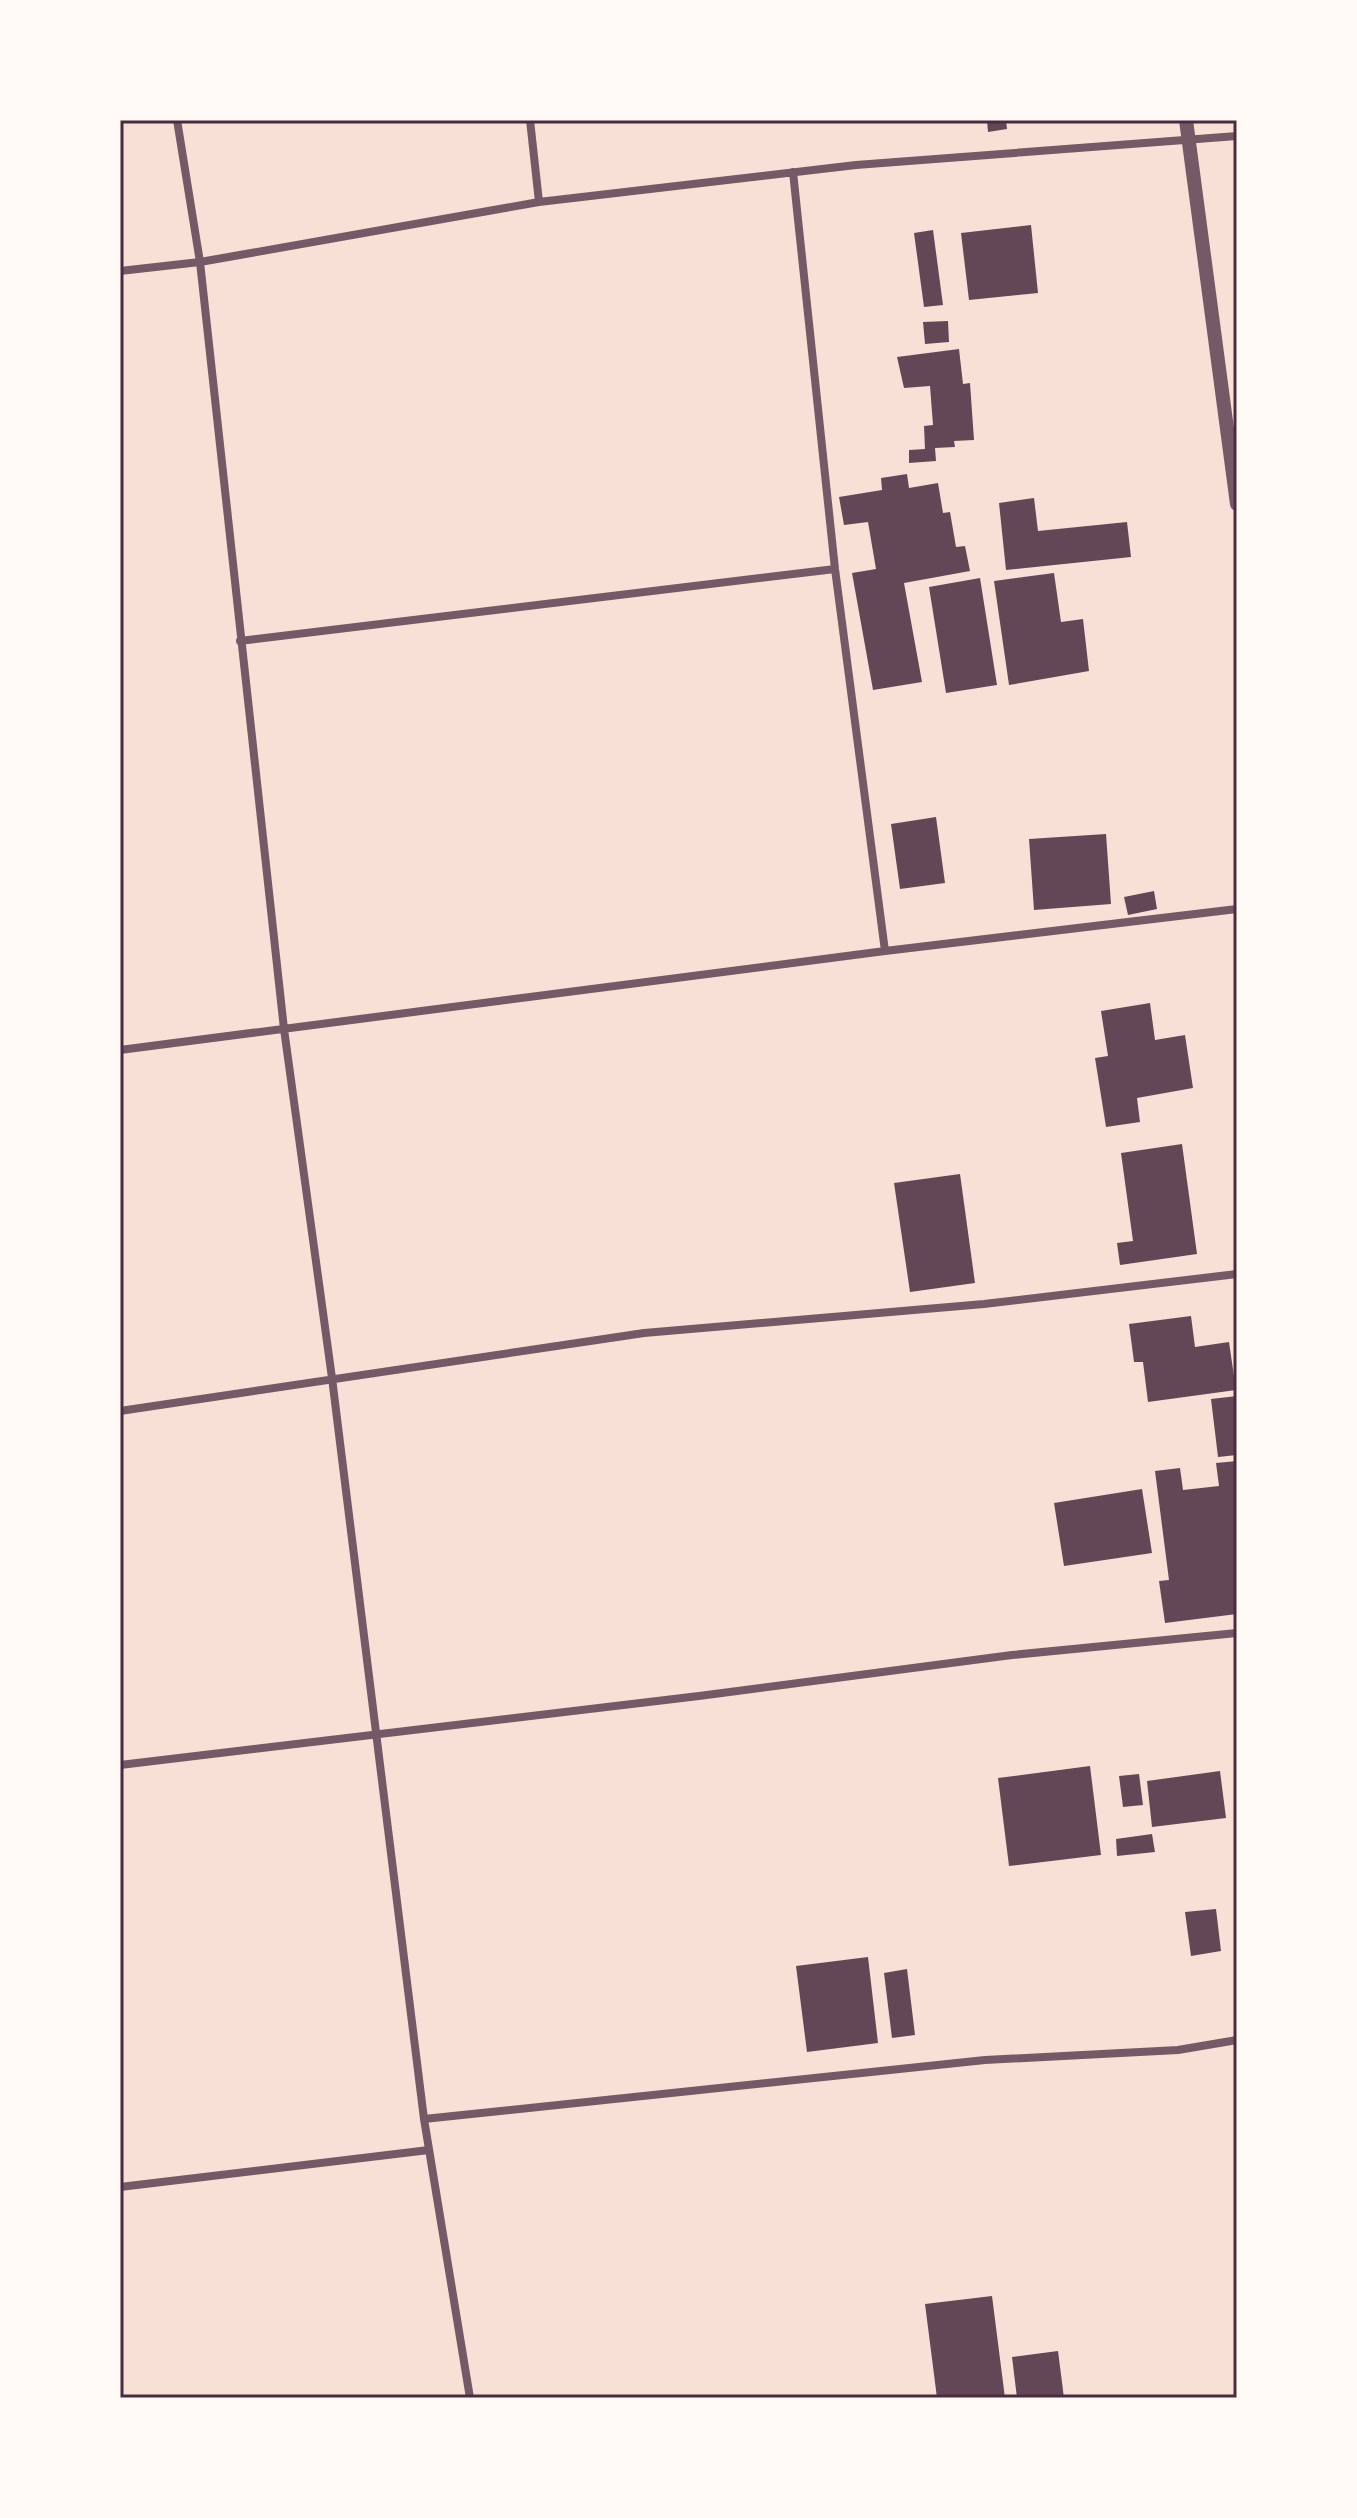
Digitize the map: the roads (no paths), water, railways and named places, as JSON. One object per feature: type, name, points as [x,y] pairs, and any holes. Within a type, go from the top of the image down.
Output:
[{"type":"street","points":[[177,120],[200,262],[284,1029],[332,1378],[424,2119],[470,2398]]},
{"type":"street","points":[[530,120],[539,202]]},
{"type":"street","points":[[1186,120],[1237,504]]},
{"type":"street","points":[[120,271],[200,262],[539,202],[793,172],[1237,136]]},
{"type":"street","points":[[793,172],[835,569],[885,951]]},
{"type":"street","points":[[240,641],[835,569]]},
{"type":"street","points":[[120,1050],[885,951],[1237,909]]},
{"type":"street","points":[[120,1411],[644,1333],[984,1304],[1237,1274]]},
{"type":"street","points":[[120,1765],[1012,1655],[1237,1633]]},
{"type":"street","points":[[424,2119],[985,2060],[1178,2050],[1237,2040]]},
{"type":"street","points":[[120,2187],[429,2150]]}]
